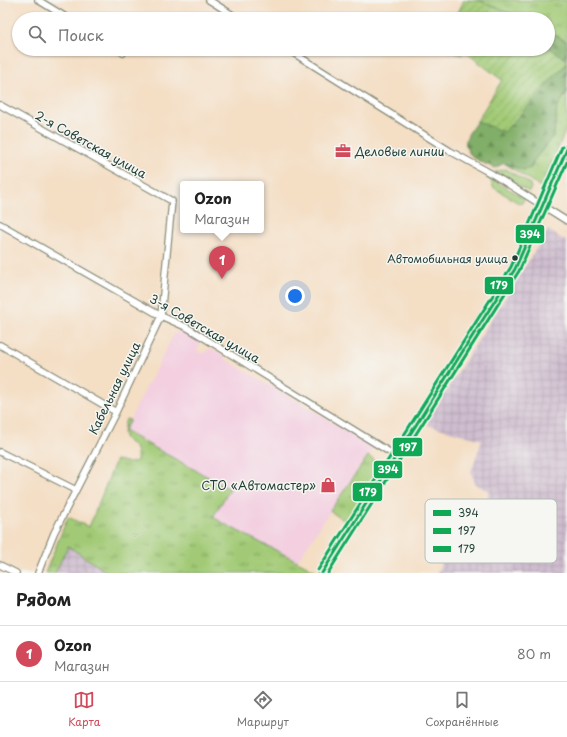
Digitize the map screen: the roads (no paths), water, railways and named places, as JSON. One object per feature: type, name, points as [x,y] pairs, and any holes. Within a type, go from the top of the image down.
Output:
[{"type":"street","points":[[38,0],[58,12]]},
{"type":"street","points":[[209,0],[228,12]]},
{"type":"street","points":[[298,56],[450,152],[492,174],[567,221]]},
{"type":"street","name":"2-я Советская улица","points":[[0,105],[172,201]]},
{"type":"street","points":[[322,573],[515,269],[567,149]]},
{"type":"street","name":"Кабельная улица","points":[[38,573],[51,540],[116,412],[161,316],[172,201]]},
{"type":"street","name":"3-я Советская улица","points":[[0,224],[161,316],[188,328],[396,456]]},
{"type":"street","points":[[0,345],[116,412]]},
{"type":"street","points":[[0,452],[76,490]]},
{"type":"street","points":[[0,565],[16,573]]},
{"type":"place","name":"Деловые линии","points":[[343,151]]},
{"type":"place","name":"Автомобильная улица","points":[[515,258]]},
{"type":"place","name":"Ozon","points":[[222,279]]},
{"type":"place","name":"СТО «Автомастер»","points":[[328,485]]}]
